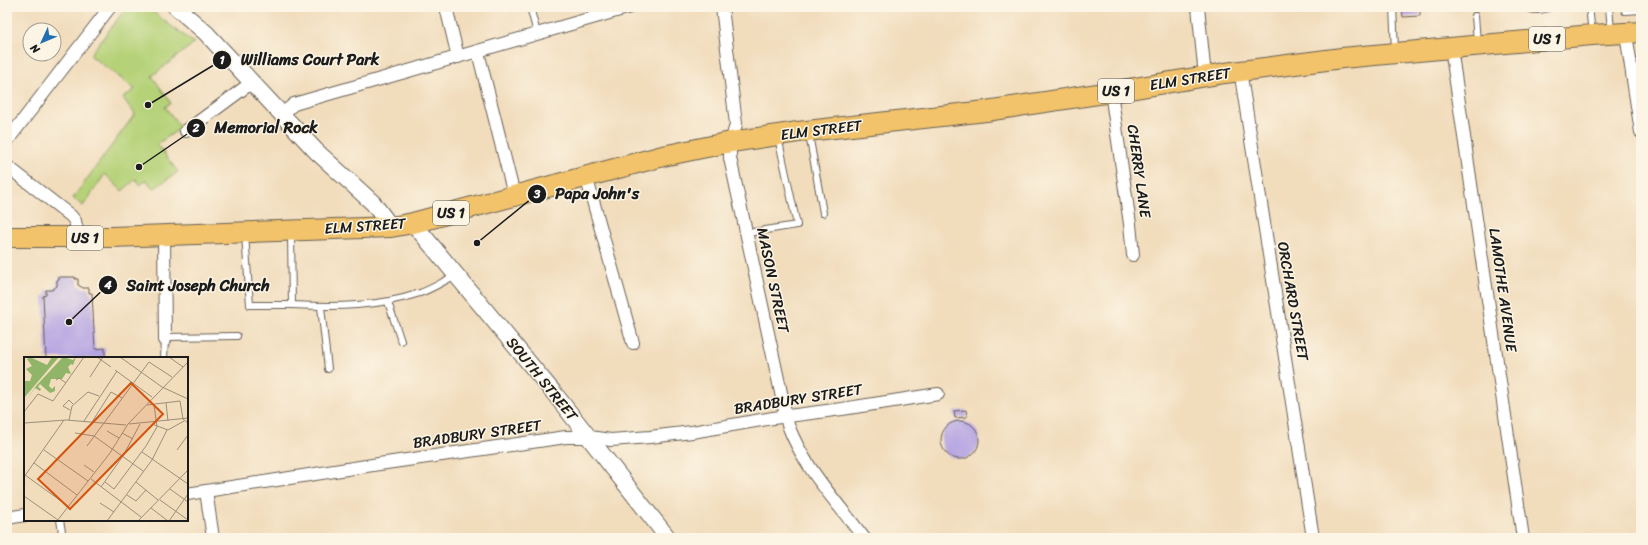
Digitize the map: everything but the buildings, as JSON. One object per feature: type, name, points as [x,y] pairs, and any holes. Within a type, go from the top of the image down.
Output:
[{"type":"main road","name":"ELM STREET","points":[[7,237],[79,238],[391,227],[413,223],[663,156],[731,142],[808,131],[986,111],[1240,70],[1342,58],[1478,45],[1618,34]]},
{"type":"street","points":[[7,141],[110,7]]},
{"type":"street","points":[[176,7],[191,14],[251,83],[316,151],[373,203],[391,227]]},
{"type":"street","points":[[446,7],[458,57]]},
{"type":"street","points":[[281,114],[294,104],[630,7]]},
{"type":"street","name":"MASON STREET","points":[[722,7],[736,124],[736,130],[731,142],[730,158],[786,416],[794,441],[805,460],[864,538]]},
{"type":"street","points":[[1198,7],[1205,76]]},
{"type":"street","points":[[1618,34],[1641,132]]},
{"type":"street","name":"LAMOTHE AVENUE","points":[[1451,48],[1523,538]]},
{"type":"street","points":[[478,52],[514,195]]},
{"type":"street","name":"ORCHARD STREET","points":[[1240,70],[1313,538]]},
{"type":"street","points":[[186,131],[251,83]]},
{"type":"street","name":"CHERRY LANE","points":[[1111,92],[1133,255]]},
{"type":"street","points":[[7,166],[71,216],[75,221],[79,238]]},
{"type":"street","points":[[586,176],[633,343]]},
{"type":"street","name":"SOUTH STREET","points":[[413,223],[589,437],[668,538]]},
{"type":"street","points":[[164,235],[165,338]]},
{"type":"street","name":"BRADBURY STREET","points":[[188,494],[566,437],[589,437],[611,440],[650,437],[700,431],[786,416],[938,394]]},
{"type":"street","points":[[206,491],[214,538]]},
{"type":"street","points":[[7,518],[24,515]]},
{"type":"lane","points":[[530,7],[537,33]]},
{"type":"lane","points":[[1393,7],[1395,54]]},
{"type":"lane","points":[[1524,7],[1532,10],[1542,10],[1550,7]]},
{"type":"lane","points":[[1589,7],[1618,34]]},
{"type":"lane","points":[[1609,7],[1618,34]]},
{"type":"lane","points":[[1625,11],[1641,10]]},
{"type":"lane","points":[[1475,16],[1478,45]]},
{"type":"lane","points":[[808,131],[823,213]]},
{"type":"lane","points":[[747,233],[797,225],[778,135]]},
{"type":"lane","points":[[291,230],[292,305]]},
{"type":"lane","points":[[245,232],[250,305],[321,307],[388,302],[422,293],[456,275]]},
{"type":"lane","points":[[388,302],[401,341]]},
{"type":"lane","points":[[321,307],[328,369]]},
{"type":"lane","points":[[164,357],[165,338],[237,336]]},
{"type":"lane","points":[[60,521],[63,538]]},
{"type":"green space","points":[[127,7],[146,7],[194,43],[152,76],[171,103],[165,107],[181,128],[157,144],[178,172],[153,189],[147,180],[140,185],[136,179],[122,191],[105,174],[83,206],[73,198],[135,114],[123,98],[135,89],[90,55]]},
{"type":"place","name":"Williams Court Park","points":[[148,105]]},
{"type":"place","name":"Memorial Rock","points":[[139,167]]},
{"type":"place","name":"Papa John's","points":[[477,243]]},
{"type":"place","name":"Saint Joseph Church","points":[[69,322]]}]
